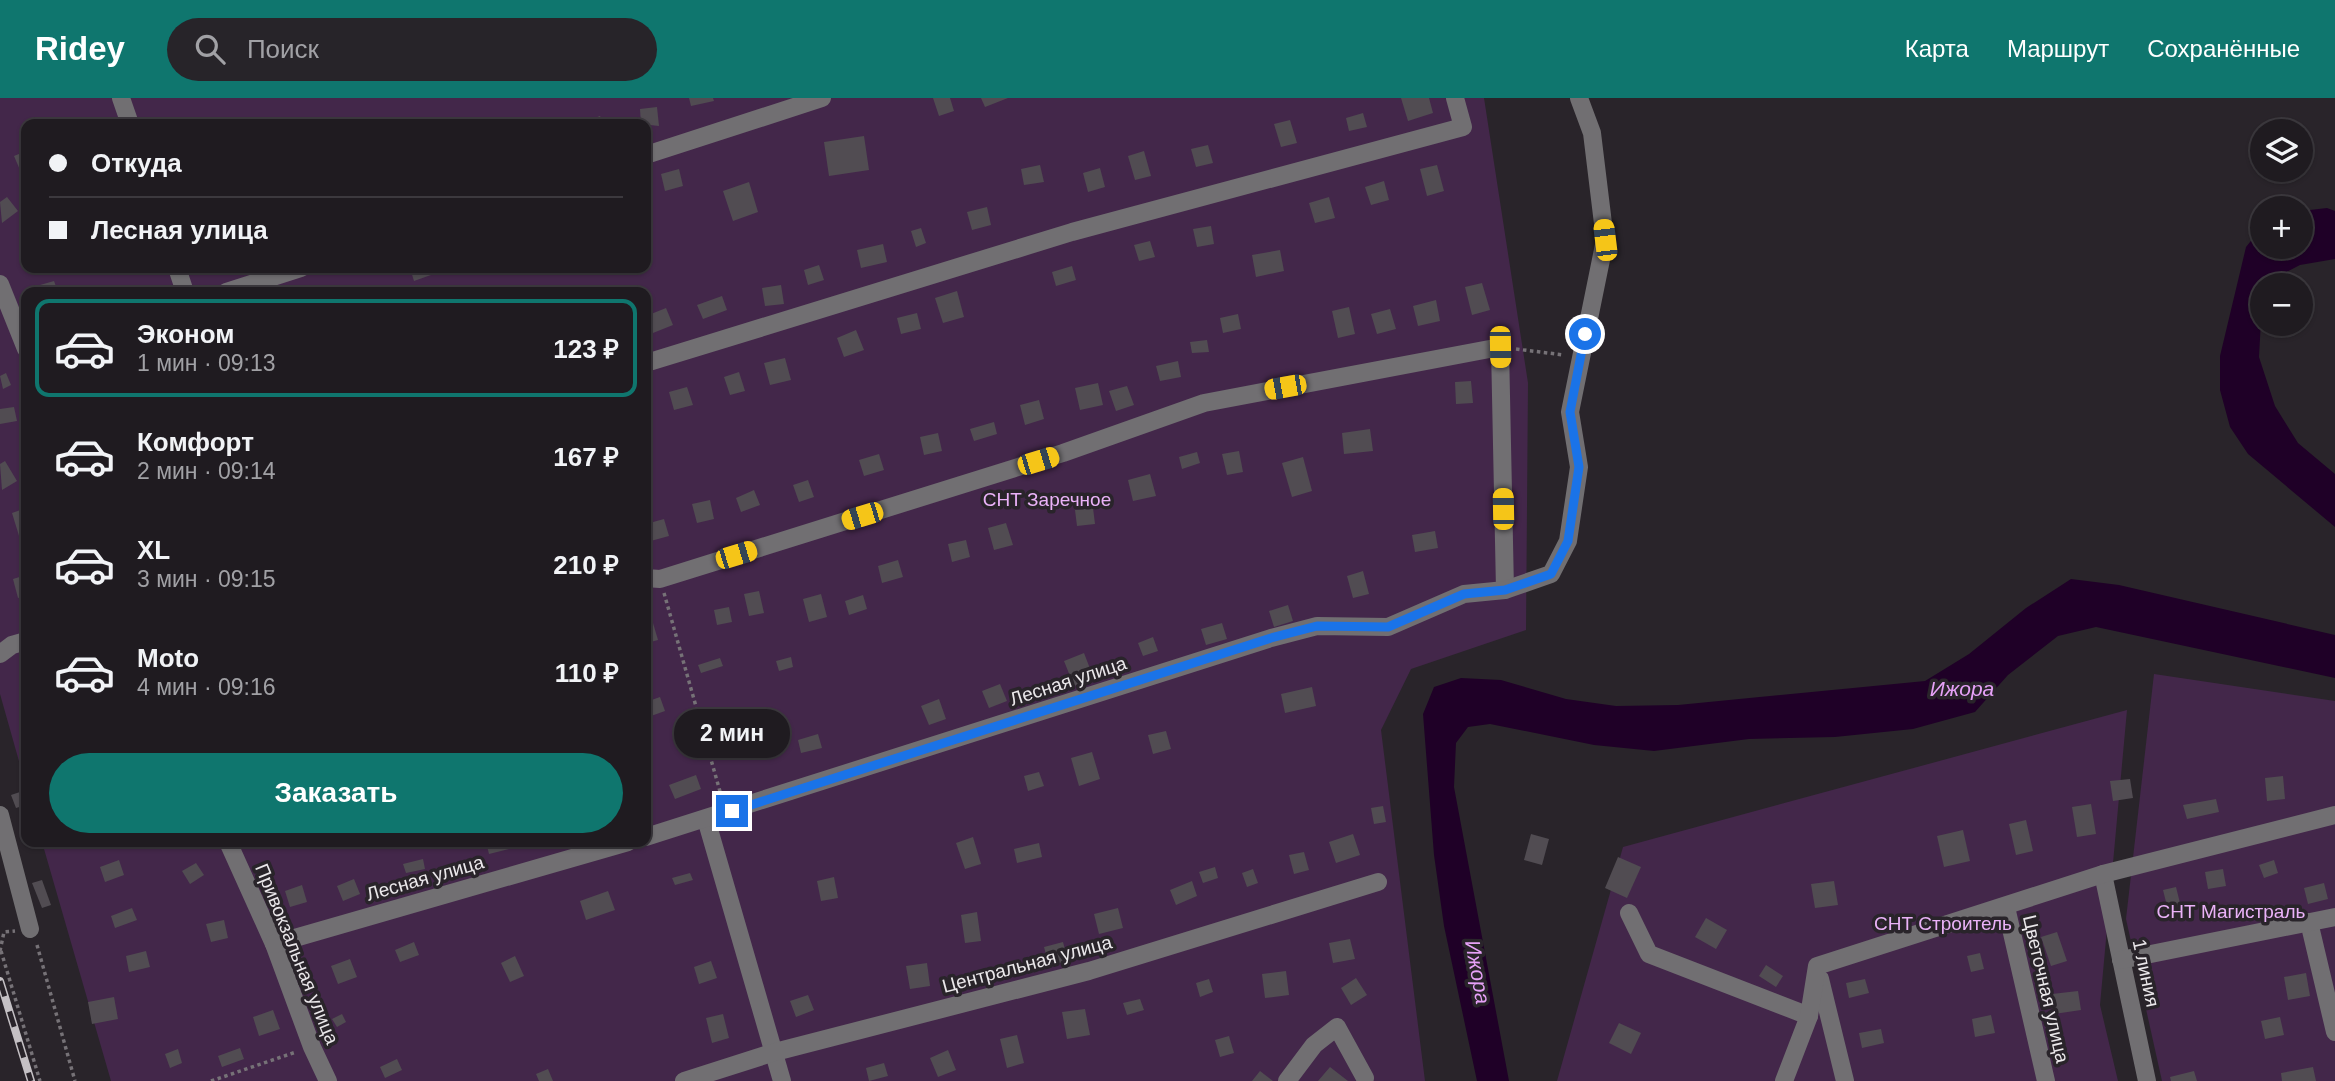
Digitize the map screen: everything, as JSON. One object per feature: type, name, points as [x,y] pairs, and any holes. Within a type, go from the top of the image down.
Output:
[{"type":"street","points":[[121,98],[128,119]]},
{"type":"street","points":[[651,153],[822,98]]},
{"type":"street","points":[[651,361],[1072,232],[1463,127],[1455,98]]},
{"type":"street","name":"Лесная улица","points":[[651,836],[1271,638],[1317,626],[1388,627],[1464,594],[1505,590],[1551,574],[1568,541],[1579,467],[1570,412],[1605,240],[1592,133],[1579,98]]},
{"type":"street","points":[[242,287],[285,273]]},
{"type":"street","points":[[0,284],[21,336]]},
{"type":"street","points":[[653,578],[1063,453],[1204,402],[1500,347],[1505,590]]},
{"type":"street","points":[[0,653],[21,643]]},
{"type":"street","points":[[0,815],[30,929]]},
{"type":"street","points":[[1817,966],[2103,874],[2335,815]]},
{"type":"street","points":[[706,819],[782,1081]]},
{"type":"street","name":"Привокзальная улица","points":[[230,847],[274,944],[312,1047],[328,1081]]},
{"type":"street","name":"Лесная улица","points":[[274,944],[611,847]]},
{"type":"street","name":"1 линия","points":[[2103,874],[2147,1081]]},
{"type":"street","name":"Центральная улица","points":[[684,1081],[775,1052],[1089,971],[1378,882]]},
{"type":"street","name":"Цветочная улица","points":[[2006,907],[2046,1081]]},
{"type":"street","points":[[1629,913],[1649,954],[1809,1016]]},
{"type":"street","points":[[2121,960],[2335,916]]},
{"type":"street","points":[[2308,922],[2335,1032]]},
{"type":"street","points":[[1784,1081],[1809,1016],[1817,966]]},
{"type":"street","points":[[1817,966],[1845,1081]]},
{"type":"street","points":[[1287,1081],[1314,1045],[1337,1027],[1365,1078]]},
{"type":"path","points":[[1500,347],[1580,358]]},
{"type":"path","points":[[653,578],[722,798],[706,819]]},
{"type":"path","points":[[40,1081],[0,951],[4,932],[30,929],[38,945],[75,1081]]},
{"type":"path","points":[[211,1081],[312,1047]]},
{"type":"green space","name":"СНТ Заречное","points":[[0,98],[1484,98],[1528,383],[1526,630],[1411,669],[1381,730],[1425,1081],[111,1081],[43,847],[651,847],[651,287],[21,287],[21,768],[0,694]]},
{"type":"green space","name":"СНТ Магистраль","points":[[2154,674],[2335,701],[2335,1081],[2162,1081],[2126,919]]},
{"type":"green space","name":"СНТ Строитель","points":[[2127,710],[2100,1005],[2118,1081],[1557,1081],[1623,847]]},
{"type":"water","points":[[2327,208],[2335,211],[2335,259],[2300,265],[2285,273],[2250,273],[2250,336],[2260,336],[2259,357],[2275,406],[2298,443],[2335,474],[2335,527],[2248,454],[2230,427],[2220,390],[2220,356],[2246,247],[2250,242],[2250,259],[2313,259],[2313,210]]},
{"type":"water","name":"Ижора","points":[[2071,579],[2119,585],[2335,635],[2335,678],[2096,627],[2058,636],[2008,675],[1975,712],[1913,729],[1835,737],[1749,739],[1654,751],[1594,745],[1490,724],[1468,727],[1456,743],[1454,787],[1509,1081],[1477,1081],[1444,926],[1434,855],[1423,714],[1434,687],[1461,678],[1501,680],[1566,699],[1616,706],[1678,705],[1925,681],[1969,654],[2026,608]]},
{"type":"building","points":[[689,98],[713,98],[714,101],[691,106]]},
{"type":"building","points":[[933,98],[950,98],[954,111],[939,116]]},
{"type":"building","points":[[981,98],[1008,98],[985,107]]},
{"type":"building","points":[[1401,98],[1429,98],[1433,113],[1408,121]]},
{"type":"building","points":[[657,107],[659,126],[651,125],[651,119],[641,119],[640,109]]},
{"type":"building","points":[[1363,113],[1367,127],[1349,131],[1346,118]]},
{"type":"building","points":[[1290,120],[1297,143],[1281,147],[1274,124]]},
{"type":"building","points":[[864,136],[869,170],[829,176],[824,142]]},
{"type":"building","points":[[1208,145],[1213,163],[1196,167],[1191,149]]},
{"type":"building","points":[[1144,151],[1151,176],[1135,180],[1128,156]]},
{"type":"building","points":[[21,153],[21,170],[20,170],[14,156]]},
{"type":"building","points":[[1040,165],[1044,182],[1024,185],[1021,169]]},
{"type":"building","points":[[1437,165],[1444,191],[1427,196],[1420,169]]},
{"type":"building","points":[[1100,168],[1105,187],[1088,192],[1083,173]]},
{"type":"building","points":[[679,169],[683,186],[665,191],[661,174]]},
{"type":"building","points":[[1384,181],[1389,200],[1371,205],[1365,187]]},
{"type":"building","points":[[749,182],[758,212],[733,221],[723,191]]},
{"type":"building","points":[[7,197],[18,211],[2,223],[0,202]]},
{"type":"building","points":[[1329,197],[1335,218],[1315,223],[1309,203]]},
{"type":"building","points":[[987,207],[991,225],[972,230],[967,212]]},
{"type":"building","points":[[1211,226],[1214,244],[1197,247],[1193,229]]},
{"type":"building","points":[[921,228],[926,243],[916,247],[911,231]]},
{"type":"building","points":[[1150,241],[1155,257],[1139,261],[1134,245]]},
{"type":"building","points":[[883,244],[887,262],[861,268],[857,250]]},
{"type":"building","points":[[1280,250],[1284,271],[1256,277],[1252,255]]},
{"type":"building","points":[[819,265],[824,280],[808,285],[804,270]]},
{"type":"building","points":[[1072,266],[1076,280],[1056,286],[1052,272]]},
{"type":"building","points":[[412,273],[437,273],[414,281]]},
{"type":"building","points":[[54,281],[56,287],[33,287]]},
{"type":"building","points":[[1482,283],[1490,310],[1472,315],[1465,287]]},
{"type":"building","points":[[781,285],[784,304],[765,306],[762,288]]},
{"type":"building","points":[[957,291],[964,317],[943,323],[935,298]]},
{"type":"building","points":[[722,296],[727,310],[703,319],[697,305]]},
{"type":"building","points":[[1436,300],[1440,321],[1418,326],[1413,306]]},
{"type":"building","points":[[1349,307],[1355,334],[1338,338],[1332,311]]},
{"type":"building","points":[[666,308],[673,325],[651,334],[651,314]]},
{"type":"building","points":[[1390,309],[1396,329],[1377,334],[1371,314]]},
{"type":"building","points":[[917,313],[921,329],[901,334],[897,318]]},
{"type":"building","points":[[1238,314],[1241,329],[1223,333],[1220,318]]},
{"type":"building","points":[[856,330],[864,350],[844,357],[837,338]]},
{"type":"building","points":[[1207,340],[1209,352],[1192,353],[1190,342]]},
{"type":"building","points":[[785,358],[791,380],[770,385],[764,363]]},
{"type":"building","points":[[1178,361],[1181,377],[1160,381],[1156,366]]},
{"type":"building","points":[[739,372],[745,391],[730,395],[724,377]]},
{"type":"building","points":[[6,373],[11,385],[3,389],[0,376]]},
{"type":"building","points":[[1471,381],[1473,403],[1456,404],[1455,382]]},
{"type":"building","points":[[1098,383],[1103,405],[1080,410],[1075,388]]},
{"type":"building","points":[[1127,386],[1134,405],[1116,411],[1109,391]]},
{"type":"building","points":[[687,387],[693,405],[674,410],[669,392]]},
{"type":"building","points":[[1039,400],[1044,419],[1025,425],[1020,405]]},
{"type":"building","points":[[14,407],[17,421],[0,424],[0,409]]},
{"type":"building","points":[[994,422],[997,434],[974,441],[970,429]]},
{"type":"building","points":[[1370,429],[1373,451],[1344,454],[1342,433]]},
{"type":"building","points":[[938,433],[942,451],[924,455],[920,437]]},
{"type":"building","points":[[1239,451],[1243,472],[1227,475],[1222,454]]},
{"type":"building","points":[[1197,452],[1200,463],[1182,469],[1179,457]]},
{"type":"building","points":[[879,454],[884,470],[864,476],[859,460]]},
{"type":"building","points":[[1303,457],[1312,491],[1292,497],[1282,463]]},
{"type":"building","points":[[5,461],[17,481],[2,490],[0,464]]},
{"type":"building","points":[[1150,474],[1156,496],[1133,501],[1128,480]]},
{"type":"building","points":[[808,480],[814,497],[799,502],[793,485]]},
{"type":"building","points":[[754,490],[760,505],[741,512],[736,498]]},
{"type":"building","points":[[710,500],[714,519],[697,523],[692,504]]},
{"type":"building","points":[[1093,508],[1095,524],[1077,526],[1075,510]]},
{"type":"building","points":[[21,510],[20,539],[12,513]]},
{"type":"building","points":[[664,519],[669,536],[651,541],[651,523]]},
{"type":"building","points":[[1006,523],[1013,545],[994,550],[988,528]]},
{"type":"building","points":[[1435,531],[1438,548],[1415,552],[1412,535]]},
{"type":"building","points":[[966,540],[970,557],[952,562],[948,544]]},
{"type":"building","points":[[898,560],[903,577],[882,583],[878,566]]},
{"type":"building","points":[[1363,571],[1369,594],[1353,598],[1347,576]]},
{"type":"building","points":[[21,577],[21,597],[18,598],[13,579]]},
{"type":"building","points":[[759,591],[764,613],[749,616],[744,594]]},
{"type":"building","points":[[821,594],[827,617],[809,622],[803,599]]},
{"type":"building","points":[[863,595],[867,609],[849,615],[845,601]]},
{"type":"building","points":[[1288,605],[1293,621],[1274,627],[1269,611]]},
{"type":"building","points":[[729,607],[732,622],[717,625],[714,610]]},
{"type":"building","points":[[651,623],[658,640],[651,642]]},
{"type":"building","points":[[1222,623],[1227,639],[1206,645],[1201,629]]},
{"type":"building","points":[[1153,637],[1158,651],[1143,656],[1138,643]]},
{"type":"building","points":[[1084,653],[1094,679],[1074,686],[1064,661]]},
{"type":"building","points":[[791,657],[793,667],[779,671],[776,661]]},
{"type":"building","points":[[720,658],[723,666],[701,673],[698,665]]},
{"type":"building","points":[[1000,684],[1007,701],[989,708],[982,691]]},
{"type":"building","points":[[1312,687],[1316,706],[1285,713],[1281,694]]},
{"type":"building","points":[[660,697],[665,711],[651,716],[651,700]]},
{"type":"building","points":[[939,699],[946,719],[929,725],[921,706]]},
{"type":"building","points":[[759,720],[767,737],[753,743],[745,726]]},
{"type":"building","points":[[1166,731],[1171,749],[1153,754],[1148,735]]},
{"type":"building","points":[[818,734],[822,748],[801,753],[798,740]]},
{"type":"building","points":[[1092,752],[1100,779],[1079,786],[1071,758]]},
{"type":"building","points":[[1039,772],[1044,786],[1028,791],[1024,776]]},
{"type":"building","points":[[696,775],[701,789],[675,799],[669,785]]},
{"type":"building","points":[[2283,776],[2285,799],[2267,801],[2265,778]]},
{"type":"building","points":[[2130,779],[2133,798],[2113,801],[2110,781]]},
{"type":"building","points":[[21,792],[21,806],[16,808],[11,795]]},
{"type":"building","points":[[2216,799],[2219,812],[2187,819],[2183,805]]},
{"type":"building","points":[[2091,804],[2096,834],[2077,837],[2072,807]]},
{"type":"building","points":[[1383,806],[1386,822],[1374,824],[1371,808]]},
{"type":"building","points":[[2026,820],[2033,851],[2016,855],[2009,824]]},
{"type":"building","points":[[1963,830],[1970,861],[1944,867],[1937,836]]},
{"type":"building","points":[[1353,834],[1360,855],[1336,863],[1329,842]]},
{"type":"building","points":[[1531,834],[1549,839],[1542,865],[1524,860]]},
{"type":"building","points":[[973,837],[981,864],[965,869],[956,843]]},
{"type":"building","points":[[1039,843],[1042,857],[1017,863],[1014,849]]},
{"type":"building","points":[[487,847],[517,847],[489,854]]},
{"type":"building","points":[[1304,852],[1309,870],[1294,874],[1289,855]]},
{"type":"building","points":[[1618,857],[1641,867],[1627,898],[1605,888]]},
{"type":"building","points":[[423,859],[425,869],[406,873],[403,864]]},
{"type":"building","points":[[119,860],[124,875],[105,882],[100,867]]},
{"type":"building","points":[[2274,860],[2278,873],[2264,878],[2259,865]]},
{"type":"building","points":[[196,863],[204,875],[190,884],[182,871]]},
{"type":"building","points":[[1215,867],[1218,878],[1203,883],[1199,872]]},
{"type":"building","points":[[1253,869],[1258,883],[1247,887],[1242,873]]},
{"type":"building","points":[[2223,869],[2226,886],[2208,889],[2205,872]]},
{"type":"building","points":[[690,873],[693,880],[675,885],[672,878]]},
{"type":"building","points":[[834,877],[838,898],[821,901],[817,881]]},
{"type":"building","points":[[354,879],[360,894],[343,901],[337,886]]},
{"type":"building","points":[[42,880],[51,905],[42,908],[32,883]]},
{"type":"building","points":[[1192,881],[1197,896],[1176,905],[1170,890]]},
{"type":"building","points":[[1834,881],[1838,905],[1815,908],[1811,884]]},
{"type":"building","points":[[2324,883],[2328,899],[2308,904],[2304,888]]},
{"type":"building","points":[[302,885],[307,902],[290,907],[285,891]]},
{"type":"building","points":[[2176,887],[2181,907],[2168,910],[2163,890]]},
{"type":"building","points":[[608,891],[615,910],[586,920],[580,901]]},
{"type":"building","points":[[132,908],[137,920],[115,928],[111,916]]},
{"type":"building","points":[[1118,908],[1123,928],[1099,934],[1094,914]]},
{"type":"building","points":[[977,912],[981,941],[965,943],[961,915]]},
{"type":"building","points":[[1706,918],[1727,930],[1716,949],[1695,937]]},
{"type":"building","points":[[224,920],[228,938],[211,942],[206,924]]},
{"type":"building","points":[[2057,932],[2067,961],[2051,966],[2041,937]]},
{"type":"building","points":[[1350,939],[1355,959],[1333,963],[1329,943]]},
{"type":"building","points":[[414,942],[419,955],[400,962],[395,950]]},
{"type":"building","points":[[1063,942],[1068,961],[1049,966],[1044,947]]},
{"type":"building","points":[[146,951],[150,967],[129,972],[126,956]]},
{"type":"building","points":[[1980,953],[1984,969],[1971,972],[1967,956]]},
{"type":"building","points":[[515,956],[524,976],[510,982],[501,963]]},
{"type":"building","points":[[350,959],[357,977],[338,984],[331,966]]},
{"type":"building","points":[[711,961],[717,978],[699,984],[694,967]]},
{"type":"building","points":[[927,963],[930,986],[910,989],[906,966]]},
{"type":"building","points":[[1766,965],[1783,976],[1776,987],[1759,976]]},
{"type":"building","points":[[1286,971],[1289,995],[1265,998],[1262,974]]},
{"type":"building","points":[[2306,973],[2310,996],[2288,1000],[2284,977]]},
{"type":"building","points":[[1356,978],[1367,995],[1351,1005],[1341,988]]},
{"type":"building","points":[[1209,979],[1213,992],[1200,997],[1196,983]]},
{"type":"building","points":[[1865,979],[1869,993],[1849,998],[1846,983]]},
{"type":"building","points":[[2078,991],[2081,1010],[2054,1014],[2052,994]]},
{"type":"building","points":[[808,995],[814,1010],[796,1017],[790,1001]]},
{"type":"building","points":[[114,997],[118,1019],[92,1024],[88,1002]]},
{"type":"building","points":[[1140,999],[1144,1010],[1127,1015],[1123,1003]]},
{"type":"building","points":[[1085,1009],[1090,1035],[1067,1039],[1062,1012]]},
{"type":"building","points":[[273,1010],[280,1029],[259,1036],[253,1017]]},
{"type":"building","points":[[342,1014],[346,1022],[337,1027],[332,1019]]},
{"type":"building","points":[[723,1014],[729,1038],[712,1043],[706,1018]]},
{"type":"building","points":[[1991,1015],[1995,1033],[1975,1037],[1972,1019]]},
{"type":"building","points":[[2280,1017],[2284,1035],[2265,1039],[2261,1021]]},
{"type":"building","points":[[1619,1023],[1641,1033],[1631,1054],[1609,1043]]},
{"type":"building","points":[[1881,1029],[1884,1043],[1862,1048],[1859,1033]]},
{"type":"building","points":[[1017,1035],[1024,1063],[1007,1068],[1000,1039]]},
{"type":"building","points":[[1229,1036],[1234,1053],[1220,1057],[1215,1040]]},
{"type":"building","points":[[240,1048],[244,1059],[222,1067],[218,1056]]},
{"type":"building","points":[[178,1049],[182,1063],[170,1068],[165,1054]]},
{"type":"building","points":[[948,1050],[956,1070],[938,1077],[930,1058]]},
{"type":"building","points":[[397,1059],[402,1070],[385,1078],[380,1067]]},
{"type":"building","points":[[884,1063],[888,1076],[869,1081],[866,1068]]},
{"type":"building","points":[[1330,1067],[1348,1081],[1318,1081]]},
{"type":"building","points":[[2313,1067],[2316,1081],[2282,1081],[2281,1073]]},
{"type":"building","points":[[548,1069],[553,1081],[539,1081],[536,1074]]},
{"type":"building","points":[[1260,1071],[1273,1081],[1252,1081]]},
{"type":"building","points":[[2194,1071],[2197,1081],[2171,1081],[2170,1077]]},
{"type":"railway","points":[[0,981],[31,1081]]},
{"type":"route","points":[[732,811],[1271,638],[1317,626],[1388,627],[1464,594],[1505,590],[1551,574],[1568,541],[1579,467],[1570,412],[1585,334]]}]
